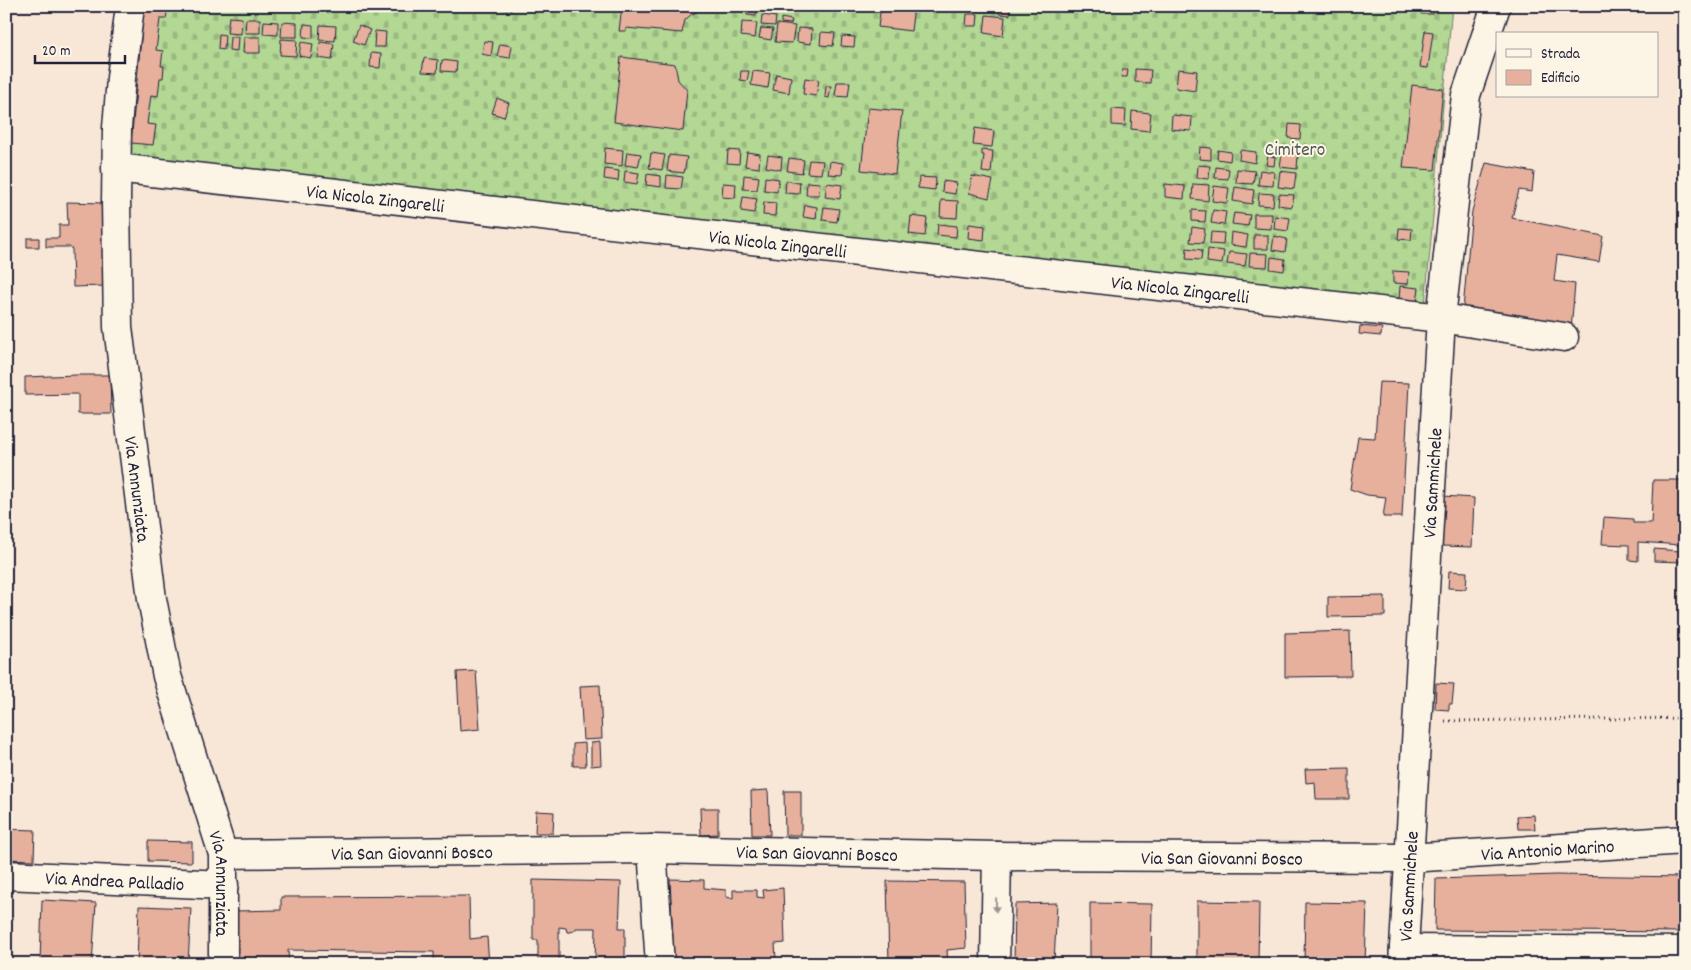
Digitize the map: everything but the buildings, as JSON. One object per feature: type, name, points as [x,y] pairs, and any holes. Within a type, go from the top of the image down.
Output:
[{"type":"street","name":"Via Annunziata","points":[[130,6],[121,78],[116,168],[118,326],[152,599],[167,676],[223,854],[223,964]]},
{"type":"street","name":"Via Sammichele","points":[[1403,957],[1440,318],[1466,95],[1491,14]]},
{"type":"street","name":"Via Nicola Zingarelli","points":[[116,168],[1440,318],[1564,337]]},
{"type":"street","name":"Via Antonio Marino","points":[[1409,858],[1685,840]]},
{"type":"street","name":"Via San Giovanni Bosco","points":[[223,854],[652,850],[997,856],[1409,858]]},
{"type":"street","points":[[652,850],[660,964]]},
{"type":"street","points":[[995,964],[997,856]]},
{"type":"street","name":"Via Andrea Palladio","points":[[6,875],[224,886]]},
{"type":"street","points":[[1403,957],[1685,951]]},
{"type":"path","points":[[1417,722],[1685,718]]},
{"type":"green space","name":"Cimitero","points":[[145,6],[1452,6],[1425,305],[129,160]]}]
